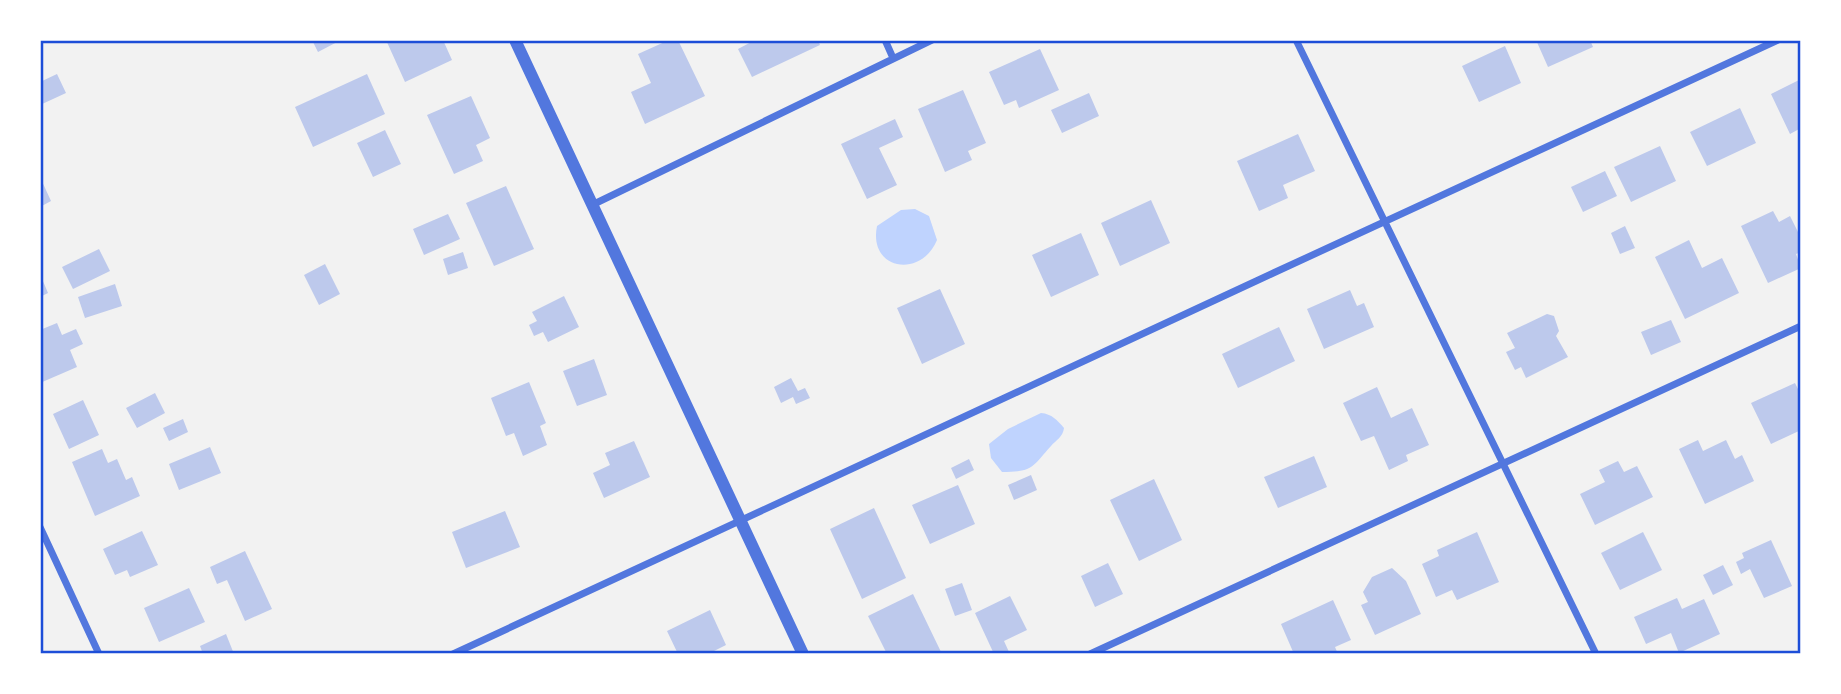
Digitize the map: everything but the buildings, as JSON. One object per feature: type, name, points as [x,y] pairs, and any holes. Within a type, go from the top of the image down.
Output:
[{"type":"street","points":[[515,40],[803,654]]},
{"type":"street","points":[[885,40],[893,58]]},
{"type":"street","points":[[592,205],[932,40]]},
{"type":"street","points":[[1296,40],[1596,654]]},
{"type":"street","points":[[453,654],[1383,220],[1778,40]]},
{"type":"street","points":[[1090,654],[1801,326]]},
{"type":"street","points":[[40,527],[99,654]]},
{"type":"water","points":[[915,209],[929,216],[937,240],[920,260],[898,264],[888,260],[880,252],[876,241],[877,226],[901,210]]},
{"type":"water","points":[[1041,413],[1051,416],[1064,428],[1061,436],[1031,467],[1002,472],[991,458],[989,444],[1008,429]]}]
